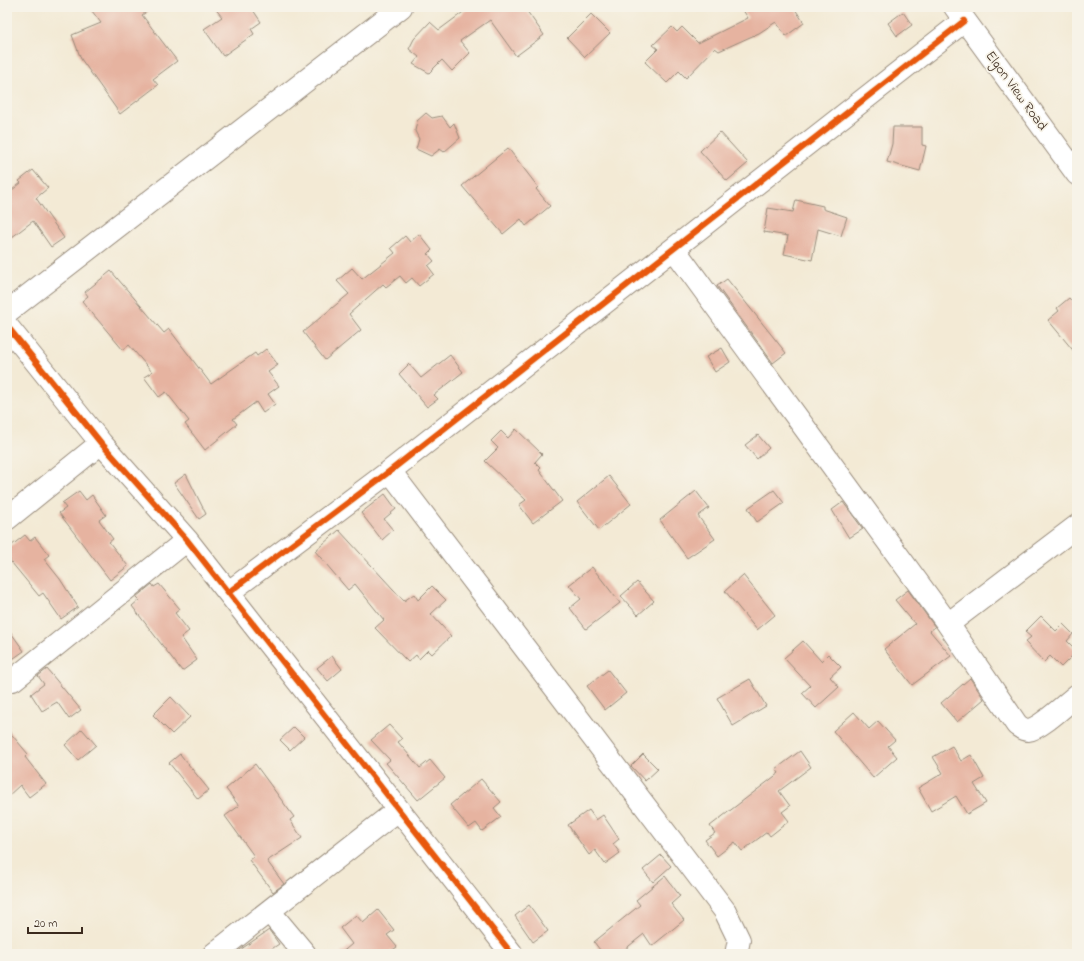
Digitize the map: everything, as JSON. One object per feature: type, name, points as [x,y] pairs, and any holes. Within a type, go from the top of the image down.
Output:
[{"type":"street","points":[[7,312],[401,7]]},
{"type":"street","points":[[229,592],[390,471],[674,249],[960,14]]},
{"type":"street","name":"Elgon View Road","points":[[960,14],[1077,174]]},
{"type":"street","points":[[674,249],[948,624],[1016,725],[1022,729],[1029,730],[1038,726],[1077,695]]},
{"type":"street","points":[[7,326],[101,443],[188,540],[512,954]]},
{"type":"street","points":[[7,519],[101,443]]},
{"type":"street","points":[[390,471],[726,911],[738,940],[736,954]]},
{"type":"street","points":[[948,624],[1077,526]]},
{"type":"street","points":[[13,680],[188,540]]},
{"type":"street","points":[[214,954],[398,810]]},
{"type":"street","points":[[269,911],[305,954]]},
{"type":"building","points":[[89,7],[154,7],[142,15],[177,61],[153,79],[158,85],[120,114],[81,59],[72,35],[101,23]]},
{"type":"building","points":[[214,7],[251,7],[261,22],[251,29],[254,34],[223,56],[204,29],[222,17]]},
{"type":"building","points":[[470,7],[524,7],[544,35],[516,56],[490,20],[460,41],[470,53],[452,71],[442,60],[429,73],[413,64],[419,57],[409,49],[414,39],[430,22],[439,30]]},
{"type":"building","points":[[741,7],[798,7],[795,9],[804,23],[786,36],[776,22],[759,33],[719,51],[715,48],[686,78],[679,71],[667,83],[645,62],[658,49],[653,45],[672,27],[677,32],[682,27],[698,43],[748,18]]},
{"type":"building","points":[[903,12],[912,25],[897,36],[888,23]]},
{"type":"building","points":[[591,14],[610,33],[585,57],[567,38]]},
{"type":"building","points":[[426,113],[432,118],[442,116],[450,127],[454,123],[460,138],[444,152],[440,149],[431,156],[416,149],[419,139],[415,131],[417,121]]},
{"type":"building","points":[[893,127],[922,127],[922,145],[926,146],[920,171],[887,162],[892,144]]},
{"type":"building","points":[[720,132],[748,163],[727,181],[700,151]]},
{"type":"building","points":[[508,148],[538,187],[536,189],[550,206],[526,226],[521,219],[503,234],[462,186]]},
{"type":"building","points":[[33,170],[48,188],[36,198],[64,238],[51,247],[33,221],[7,241],[7,194],[21,183],[19,181]]},
{"type":"building","points":[[796,200],[823,206],[823,209],[847,217],[841,236],[818,229],[812,260],[784,254],[788,236],[764,232],[768,208],[793,212]]},
{"type":"building","points":[[419,234],[432,250],[428,254],[434,261],[428,266],[434,274],[419,286],[412,278],[406,283],[400,276],[386,287],[383,284],[349,314],[361,330],[325,360],[303,332],[349,294],[337,281],[352,268],[362,279],[395,253],[391,248],[405,236],[410,242]]},
{"type":"building","points":[[111,271],[164,333],[169,329],[211,384],[255,353],[257,356],[266,349],[278,365],[268,372],[279,386],[268,394],[275,404],[263,413],[256,402],[233,419],[237,424],[205,450],[185,424],[189,421],[166,392],[159,397],[144,377],[152,372],[129,345],[123,350],[82,301],[88,296],[85,292]]},
{"type":"building","points":[[727,279],[786,353],[773,363],[717,286]]},
{"type":"building","points":[[1069,298],[1077,307],[1077,355],[1048,320],[1059,311],[1057,308]]},
{"type":"building","points":[[722,348],[730,362],[715,372],[706,357]]},
{"type":"building","points":[[450,355],[463,372],[434,395],[438,399],[427,407],[399,374],[409,364],[421,378]]},
{"type":"building","points":[[516,429],[542,454],[535,462],[541,468],[539,470],[562,501],[533,523],[519,505],[526,500],[485,461],[498,448],[491,441],[501,431],[508,438]]},
{"type":"building","points":[[758,435],[769,448],[757,459],[745,445]]},
{"type":"building","points":[[186,474],[206,514],[199,519],[174,483]]},
{"type":"building","points":[[609,476],[631,504],[599,530],[577,502]]},
{"type":"building","points":[[774,490],[784,503],[757,522],[748,508]]},
{"type":"building","points":[[79,491],[86,500],[92,495],[106,515],[99,520],[113,539],[109,542],[128,566],[110,580],[59,513],[66,508],[62,503]]},
{"type":"building","points":[[696,491],[709,508],[698,516],[715,539],[687,558],[660,520]]},
{"type":"building","points":[[385,494],[396,509],[384,519],[393,530],[382,540],[361,513]]},
{"type":"building","points":[[843,502],[863,529],[849,538],[832,510]]},
{"type":"building","points":[[339,530],[404,601],[414,594],[418,600],[432,586],[446,600],[431,614],[451,636],[432,654],[428,650],[419,659],[416,655],[408,662],[375,628],[384,620],[355,584],[348,590],[315,551]]},
{"type":"building","points":[[25,535],[30,541],[35,537],[49,555],[44,559],[60,579],[78,607],[61,619],[43,593],[39,596],[7,557],[7,549]]},
{"type":"building","points":[[592,567],[620,603],[586,629],[570,608],[581,599],[569,585]]},
{"type":"building","points":[[743,575],[775,615],[757,630],[725,591]]},
{"type":"building","points":[[637,582],[654,601],[638,615],[621,596]]},
{"type":"building","points":[[152,584],[154,587],[159,584],[180,609],[175,613],[189,631],[181,637],[197,660],[182,671],[132,606],[139,600],[136,597]]},
{"type":"building","points":[[908,590],[935,627],[930,631],[951,656],[912,685],[884,649],[915,624],[895,600]]},
{"type":"building","points":[[1041,616],[1056,631],[1063,624],[1073,634],[1067,641],[1077,651],[1061,667],[1050,656],[1044,662],[1025,642],[1031,637],[1025,632]]},
{"type":"building","points":[[7,627],[24,651],[7,663]]},
{"type":"building","points":[[803,641],[821,661],[828,654],[841,667],[830,677],[839,687],[816,708],[802,693],[810,686],[784,658]]},
{"type":"building","points":[[332,656],[342,669],[328,681],[317,668]]},
{"type":"building","points":[[47,669],[81,710],[69,719],[57,702],[42,711],[31,694],[44,684],[38,676]]},
{"type":"building","points":[[608,670],[626,693],[605,710],[587,686]]},
{"type":"building","points":[[970,678],[984,699],[957,722],[941,703]]},
{"type":"building","points":[[750,679],[766,706],[733,726],[717,698]]},
{"type":"building","points":[[171,697],[190,717],[172,734],[153,715]]},
{"type":"building","points":[[854,712],[869,729],[878,721],[895,740],[888,746],[897,757],[873,778],[833,731]]},
{"type":"building","points":[[389,725],[402,739],[398,742],[420,768],[430,760],[445,778],[418,800],[386,763],[390,760],[371,740]]},
{"type":"building","points":[[294,727],[304,737],[290,750],[280,740]]},
{"type":"building","points":[[7,729],[28,754],[25,757],[46,784],[29,797],[20,785],[7,797]]},
{"type":"building","points":[[82,729],[96,745],[78,760],[65,745]]},
{"type":"building","points":[[952,746],[961,761],[971,755],[984,778],[974,784],[986,803],[967,814],[956,796],[931,811],[918,788],[943,773],[933,757]]},
{"type":"building","points":[[800,751],[811,767],[779,791],[790,806],[782,812],[789,821],[770,836],[767,832],[742,851],[735,842],[717,856],[705,840],[715,833],[710,826],[779,773],[776,769]]},
{"type":"building","points":[[180,754],[209,790],[198,799],[169,763]]},
{"type":"building","points":[[643,754],[658,769],[645,781],[631,766]]},
{"type":"building","points":[[255,764],[294,817],[290,820],[302,838],[267,861],[284,884],[273,892],[249,860],[254,856],[225,816],[239,806],[226,789]]},
{"type":"building","points":[[481,779],[501,802],[494,808],[501,817],[482,831],[476,823],[469,828],[450,805]]},
{"type":"building","points":[[589,810],[596,820],[603,815],[619,839],[613,844],[620,853],[605,864],[595,850],[589,855],[568,825]]},
{"type":"building","points":[[661,855],[671,866],[653,882],[643,870]]},
{"type":"building","points":[[665,876],[680,896],[671,904],[684,920],[652,946],[644,934],[619,954],[603,954],[594,942],[640,905],[636,900]]},
{"type":"building","points":[[529,905],[548,931],[533,942],[515,916]]},
{"type":"building","points":[[378,910],[394,930],[387,935],[397,947],[387,954],[340,954],[352,944],[340,928],[356,915],[363,923]]},
{"type":"building","points":[[269,930],[279,944],[264,954],[234,954]]},
{"type":"cycle path","points":[[229,592],[390,471],[964,21]]},
{"type":"cycle path","points":[[7,326],[101,443],[187,540],[512,954]]}]
